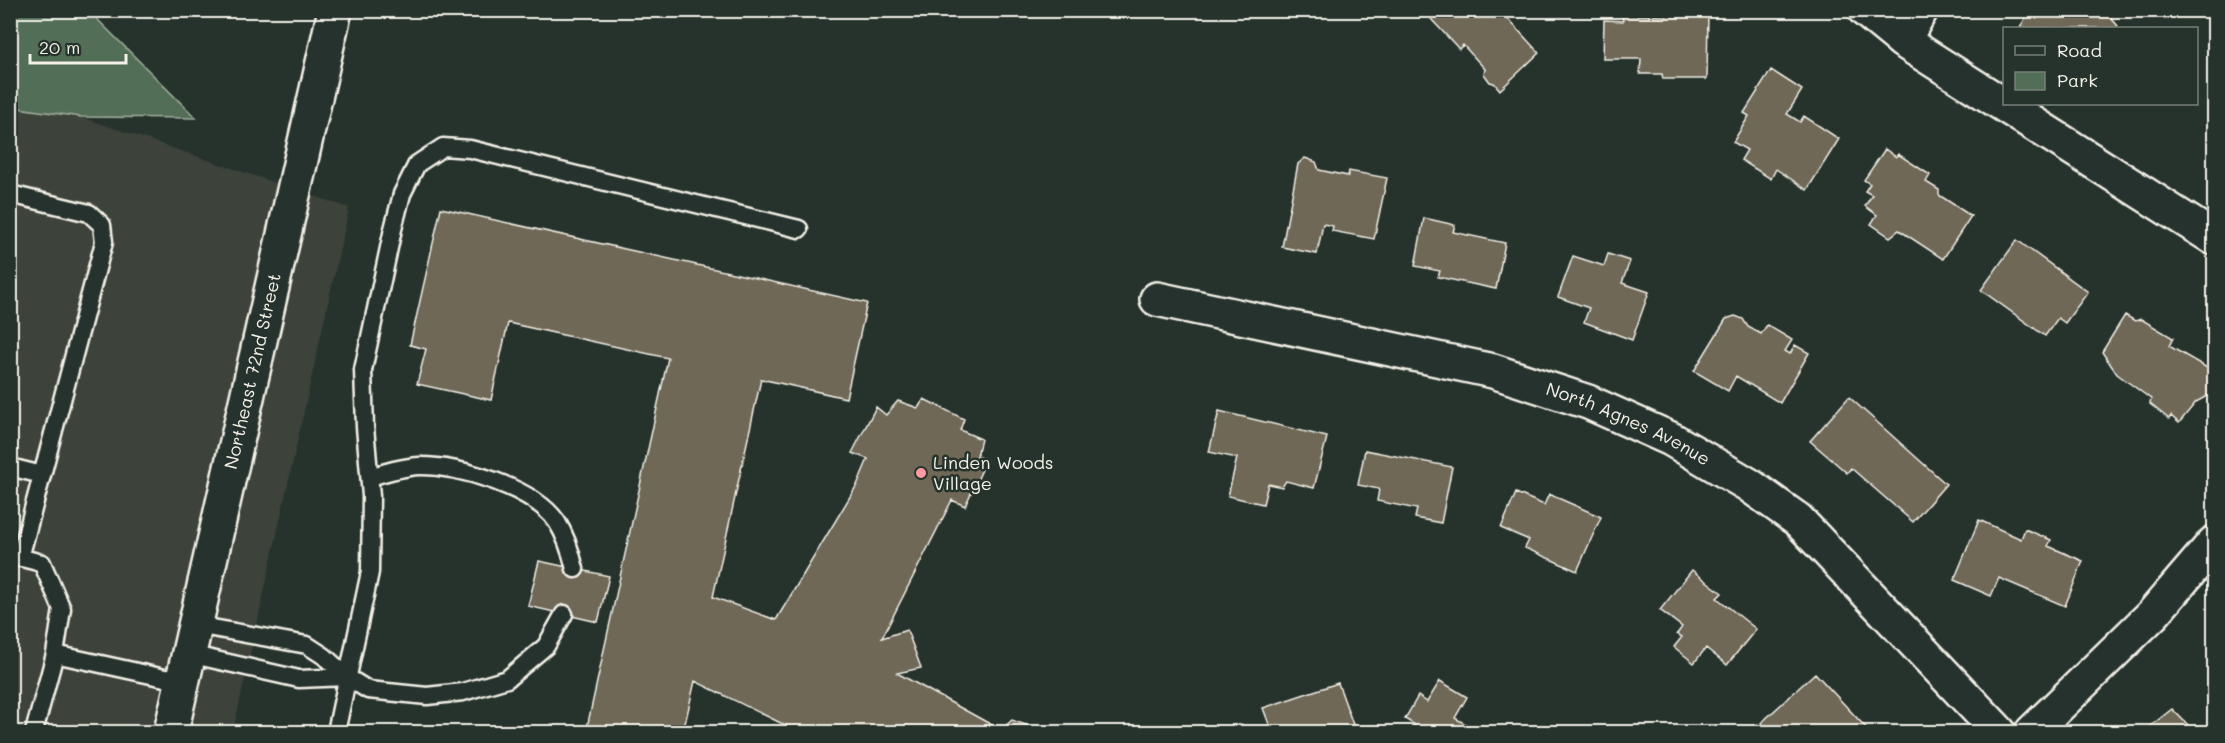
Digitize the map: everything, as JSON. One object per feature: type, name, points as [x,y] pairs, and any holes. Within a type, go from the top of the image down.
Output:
[{"type":"street","name":"Northeast 72nd Street","points":[[171,732],[335,10]]},
{"type":"street","points":[[1865,10],[1903,41],[2003,104]]},
{"type":"street","points":[[1903,41],[1921,10]]},
{"type":"street","points":[[2004,105],[2214,238]]},
{"type":"street","name":"North Agnes Avenue","points":[[1157,299],[1493,371],[1588,402],[1671,440],[1749,485],[1798,520],[1999,732]]},
{"type":"street","points":[[2032,732],[2154,614],[2214,543]]},
{"type":"lane","points":[[336,732],[370,572],[371,495],[363,370],[402,194],[417,164],[443,147],[470,149],[799,229]]},
{"type":"lane","points":[[10,194],[88,213],[102,225],[104,242],[42,475],[15,556],[42,563],[62,609],[55,654],[34,732]]},
{"type":"lane","points":[[369,477],[398,469],[421,466],[450,469],[471,474],[519,493],[541,504],[556,521],[569,545],[575,569]]},
{"type":"lane","points":[[10,467],[42,475]]},
{"type":"lane","points":[[55,654],[190,654],[307,645],[324,656],[347,677],[368,690],[427,696],[463,692],[507,679],[546,646],[564,614]]},
{"type":"lane","points":[[190,654],[299,679],[347,677]]},
{"type":"shaded area","points":[[11,107],[81,117],[349,208],[233,732],[11,732]]},
{"type":"green space","points":[[11,10],[89,11],[196,118],[81,117],[11,107]]},
{"type":"building","points":[[1440,10],[1500,10],[1539,53],[1500,90],[1490,82],[1484,74],[1485,69],[1463,45],[1459,49],[1431,19]]},
{"type":"building","points":[[2030,10],[2115,10],[2111,18],[2118,26],[2117,27],[2021,27]]},
{"type":"building","points":[[1668,11],[1708,12],[1707,79],[1663,79],[1662,74],[1640,74],[1641,59],[1603,59],[1604,20],[1623,21],[1622,15],[1667,16]]},
{"type":"building","points":[[1771,70],[1802,90],[1787,114],[1800,122],[1804,116],[1839,139],[1807,190],[1776,169],[1771,179],[1741,160],[1747,150],[1733,142],[1749,116],[1744,113]]},
{"type":"building","points":[[1885,149],[1896,157],[1898,154],[1930,175],[1926,182],[1939,190],[1939,195],[1971,216],[1943,259],[1899,230],[1890,237],[1871,224],[1877,215],[1865,206],[1872,195],[1865,191],[1870,184],[1864,180]]},
{"type":"building","points":[[1305,158],[1316,162],[1319,170],[1348,176],[1349,171],[1387,178],[1374,239],[1332,231],[1333,226],[1323,224],[1317,254],[1282,247],[1298,164]]},
{"type":"building","name":"Linden Woods Village","points":[[441,208],[867,303],[846,398],[761,379],[713,597],[776,620],[857,485],[868,459],[852,453],[876,407],[886,415],[898,401],[918,408],[924,399],[964,419],[960,430],[981,439],[977,456],[986,461],[965,506],[952,500],[882,638],[907,630],[921,668],[897,673],[1001,730],[1012,720],[1045,732],[799,732],[695,681],[683,732],[586,732],[668,358],[508,323],[491,400],[417,384],[426,349],[410,345]]},
{"type":"building","points":[[1424,218],[1455,225],[1453,232],[1505,243],[1496,289],[1438,277],[1440,271],[1415,266]]},
{"type":"building","points":[[2017,240],[2088,292],[2065,323],[2058,318],[2045,336],[1981,290]]},
{"type":"building","points":[[1608,254],[1630,261],[1622,283],[1649,292],[1632,340],[1584,322],[1589,308],[1558,297],[1573,256],[1604,266]]},
{"type":"building","points":[[2125,315],[2135,321],[2141,319],[2173,338],[2169,346],[2209,369],[2214,392],[2196,402],[2179,423],[2171,416],[2169,419],[2150,404],[2151,399],[2117,374],[2102,352]]},
{"type":"building","points":[[1735,316],[1743,319],[1748,327],[1761,334],[1767,325],[1792,340],[1785,351],[1790,354],[1795,345],[1809,353],[1780,403],[1736,376],[1728,391],[1694,371],[1726,319]]},
{"type":"building","points":[[1849,397],[1946,484],[1913,522],[1851,468],[1847,473],[1810,441]]},
{"type":"building","points":[[1219,411],[1327,437],[1314,488],[1286,481],[1282,487],[1268,484],[1263,504],[1228,496],[1237,458],[1209,452]]},
{"type":"building","points":[[1365,450],[1452,467],[1441,523],[1415,518],[1417,509],[1377,501],[1379,489],[1358,485]]},
{"type":"building","points":[[1516,493],[1544,505],[1549,494],[1601,517],[1577,571],[1525,548],[1529,540],[1501,528]]},
{"type":"building","points":[[1979,520],[2021,539],[2025,529],[2051,540],[2048,546],[2083,561],[2065,606],[1999,578],[1991,596],[1954,580]]},
{"type":"building","points":[[539,561],[609,576],[598,622],[528,606]]},
{"type":"building","points":[[1692,570],[1722,593],[1717,598],[1756,629],[1727,665],[1706,648],[1694,663],[1674,647],[1682,637],[1677,634],[1682,627],[1660,610]]},
{"type":"building","points":[[1815,673],[1870,732],[1771,732],[1761,723]]},
{"type":"building","points":[[1440,681],[1467,697],[1455,718],[1479,732],[1410,732],[1415,725],[1405,719],[1418,696],[1427,702]]},
{"type":"building","points":[[1338,683],[1355,730],[1347,732],[1272,732],[1263,708]]},
{"type":"building","points":[[2172,709],[2195,732],[2143,732]]},
{"type":"place","name":"Linden Woods Village","points":[[921,473]]}]
